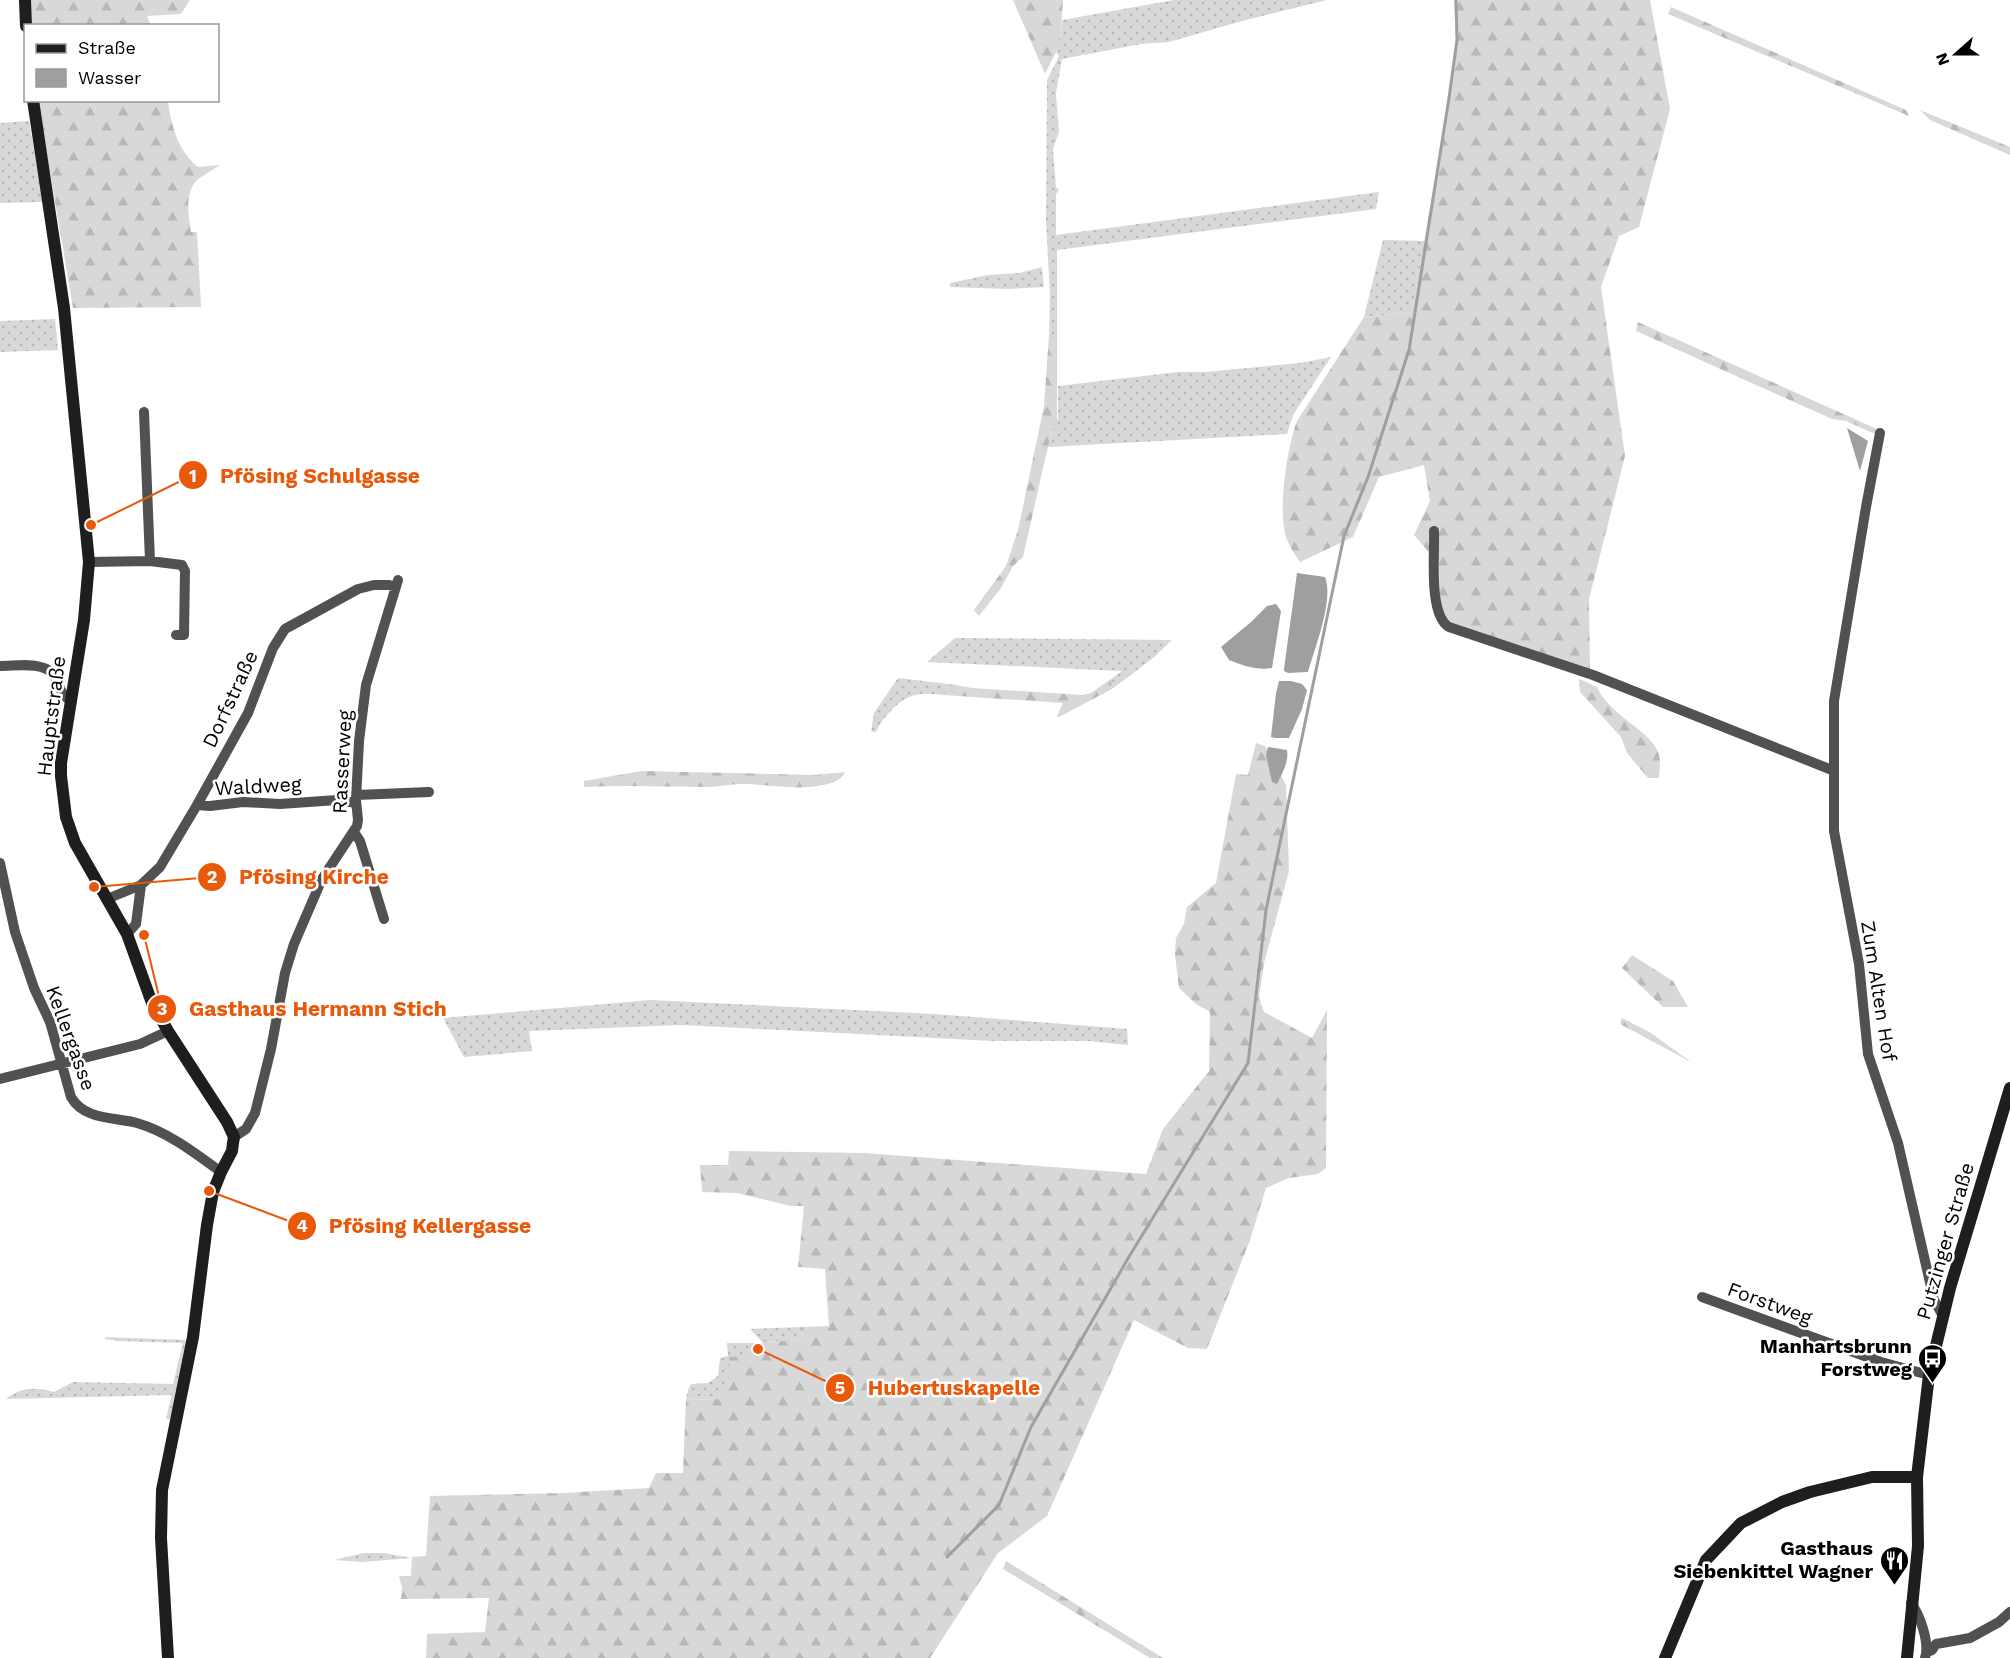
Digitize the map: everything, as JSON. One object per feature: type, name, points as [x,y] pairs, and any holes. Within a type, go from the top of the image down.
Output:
[{"type":"street","points":[[25,0],[26,24]]},
{"type":"street","name":"Hauptstraße","points":[[33,102],[68,343],[88,562],[84,620],[61,770],[66,817],[75,843],[128,934],[152,1003],[218,1107],[234,1137]]},
{"type":"street","points":[[144,412],[150,561]]},
{"type":"street","name":"Zum Alten Hof","points":[[1880,433],[1834,701],[1832,770],[1834,831],[1859,964],[1868,1054],[1898,1143],[1934,1300],[1943,1316]]},
{"type":"street","points":[[1434,531],[1436,604],[1444,625],[1593,675],[1832,770]]},
{"type":"street","points":[[88,562],[150,561],[182,565],[185,571],[184,635],[176,635]]},
{"type":"street","name":"Rasserweg","points":[[234,1137],[246,1129],[255,1113],[271,1049],[285,973],[297,936],[322,879],[354,832],[358,820],[356,799],[359,741],[366,685],[397,584]]},
{"type":"street","name":"Dorfstraße","points":[[107,898],[141,885],[156,872],[197,805],[248,713],[273,648],[285,629],[358,589],[374,585],[397,584]]},
{"type":"street","points":[[0,666],[30,665],[44,668],[52,672],[64,696],[71,700]]},
{"type":"street","name":"Waldweg","points":[[197,805],[210,806],[243,802],[280,804],[429,792]]},
{"type":"street","points":[[354,832],[360,841],[384,919]]},
{"type":"street","name":"Kellergasse","points":[[0,863],[23,960],[50,1022],[71,1097],[80,1109],[137,1123],[156,1131],[186,1147],[220,1172]]},
{"type":"street","points":[[128,934],[136,924],[141,885]]},
{"type":"street","points":[[0,1079],[140,1044],[168,1031]]},
{"type":"street","name":"Putzinger Straße","points":[[1917,1477],[1929,1374],[1943,1316],[2010,1088]]},
{"type":"street","points":[[168,1658],[161,1538],[162,1490],[193,1336],[213,1192],[220,1172],[232,1151],[234,1137]]},
{"type":"street","name":"Forstweg","points":[[1702,1297],[1881,1362],[1929,1374]]},
{"type":"street","points":[[1665,1658],[1706,1560],[1741,1524],[1782,1502],[1810,1492],[1872,1477],[1917,1477],[1918,1546],[1907,1658]]},
{"type":"street","points":[[1911,1602],[1917,1610],[1926,1655],[1936,1644],[1970,1638],[1999,1622],[2010,1612]]},
{"type":"green space","points":[[30,0],[190,0],[181,14],[147,16],[150,24],[31,24]]},
{"type":"green space","points":[[1013,0],[1063,0],[1060,44],[1045,74]]},
{"type":"green space","points":[[1174,0],[1327,0],[1169,42],[1141,44],[1062,59],[1056,93],[1059,132],[1053,149],[1056,187],[1059,190],[1056,194],[1056,235],[1379,192],[1376,209],[1057,250],[1057,335],[1049,335],[1050,294],[1046,221],[1047,80],[1059,56],[1056,52],[1060,44],[1062,20]]},
{"type":"green space","points":[[1454,0],[1650,0],[1670,109],[1639,227],[1619,236],[1601,287],[1625,456],[1589,599],[1590,670],[1452,623],[1440,611],[1439,564],[1414,535],[1430,501],[1424,465],[1379,477],[1353,537],[1300,562],[1289,545],[1285,531],[1284,482],[1297,421],[1364,317],[1412,312],[1447,108],[1456,41]]},
{"type":"green space","points":[[1671,7],[1906,110],[1909,116],[1668,14]]},
{"type":"green space","points":[[38,102],[168,102],[177,137],[191,161],[198,167],[220,165],[195,182],[189,196],[191,232],[197,232],[201,307],[73,308]]},
{"type":"green space","points":[[1920,110],[2010,147],[2010,155],[1930,120]]},
{"type":"green space","points":[[29,121],[43,202],[0,203],[0,123]]},
{"type":"green space","points":[[1383,240],[1425,241],[1412,312],[1364,317]]},
{"type":"green space","points":[[1042,267],[1044,287],[1009,289],[950,287],[950,283],[988,275],[1019,273]]},
{"type":"green space","points":[[55,319],[58,350],[0,352],[0,321]]},
{"type":"green space","points":[[1638,322],[1877,429],[1875,434],[1846,421],[1832,419],[1636,331]]},
{"type":"green space","points":[[1049,335],[1057,335],[1057,423],[1052,431],[1023,557],[1013,566],[1001,588],[979,616],[974,610],[1006,566],[1018,530],[1044,406]]},
{"type":"green space","points":[[1331,357],[1293,415],[1287,434],[1048,447],[1058,418],[1058,386],[1178,372],[1205,372],[1300,363]]},
{"type":"green space","points":[[955,638],[1172,640],[1153,658],[1112,689],[1111,679],[1122,671],[927,662]]},
{"type":"green space","points":[[898,678],[949,684],[944,695],[922,694],[904,699],[890,712],[876,732],[871,731],[874,713]]},
{"type":"green space","points":[[1111,679],[1112,689],[1059,717],[1057,716],[1063,703],[944,695],[949,684],[972,688],[1082,695],[1091,693]]},
{"type":"green space","points":[[1579,679],[1597,687],[1611,706],[1656,747],[1660,758],[1659,778],[1648,778],[1627,753],[1621,737],[1580,692]]},
{"type":"green space","points":[[1256,743],[1265,746],[1286,785],[1289,871],[1264,963],[1259,998],[1264,1012],[1312,1038],[1327,1010],[1326,1168],[1318,1174],[1289,1178],[1266,1188],[1250,1240],[1207,1349],[1188,1348],[1134,1320],[1047,1516],[998,1553],[930,1658],[426,1658],[427,1634],[485,1632],[489,1598],[401,1599],[402,1587],[399,1576],[411,1576],[412,1557],[426,1556],[430,1496],[563,1493],[649,1488],[656,1473],[683,1473],[686,1400],[718,1399],[728,1388],[729,1357],[764,1355],[762,1342],[804,1340],[801,1327],[829,1326],[825,1269],[798,1267],[804,1206],[791,1206],[737,1193],[702,1192],[700,1165],[728,1165],[729,1151],[864,1153],[1146,1174],[1163,1129],[1209,1071],[1210,1012],[1196,1004],[1179,988],[1175,955],[1176,938],[1184,924],[1187,907],[1216,883],[1236,774],[1248,775]]},
{"type":"green space","points":[[641,771],[815,775],[845,772],[834,782],[808,787],[740,784],[708,787],[584,787],[584,781]]},
{"type":"green space","points":[[1632,955],[1673,981],[1688,1007],[1663,1007],[1622,968]]},
{"type":"green space","points":[[651,1000],[935,1014],[1127,1029],[1128,1045],[1088,1041],[993,1041],[683,1025],[529,1031],[532,1051],[464,1057],[443,1018]]},
{"type":"green space","points":[[1622,1018],[1651,1033],[1691,1062],[1620,1024]]},
{"type":"green space","points":[[801,1327],[804,1340],[762,1342],[750,1329]]},
{"type":"green space","points":[[106,1337],[185,1340],[187,1344],[169,1420],[166,1418],[172,1395],[6,1399],[17,1392],[29,1389],[54,1392],[73,1382],[173,1384],[183,1343],[119,1341],[105,1339]]},
{"type":"green space","points":[[727,1343],[755,1343],[764,1355],[718,1399],[686,1400],[691,1384],[708,1383],[718,1376],[720,1358],[728,1356]]},
{"type":"green space","points":[[364,1553],[384,1553],[412,1558],[362,1562],[334,1560]]},
{"type":"green space","points":[[1006,1561],[1163,1658],[1150,1658],[1003,1569]]},
{"type":"water","points":[[1847,428],[1868,441],[1860,471]]},
{"type":"water","points":[[1297,573],[1325,577],[1327,598],[1308,672],[1288,673],[1284,669]]},
{"type":"water","points":[[1276,604],[1281,611],[1272,668],[1244,666],[1229,660],[1221,647],[1267,606]]},
{"type":"water","points":[[1279,681],[1302,684],[1307,690],[1302,709],[1289,738],[1271,737]]},
{"type":"water","points":[[1268,747],[1287,750],[1286,763],[1277,784],[1272,782],[1266,755]]},
{"type":"waterway","points":[[947,1557],[999,1505],[1031,1427],[1130,1255],[1248,1063],[1266,910],[1344,536],[1368,477],[1409,350],[1457,40],[1456,0]]},
{"type":"place","name":"Pfösing Schulgasse","points":[[91,525]]},
{"type":"place","name":"Pfösing Kirche","points":[[94,887]]},
{"type":"place","name":"Gasthaus Hermann Stich","points":[[144,935]]},
{"type":"place","name":"Pfösing Kellergasse","points":[[209,1191]]},
{"type":"place","name":"Hubertuskapelle","points":[[758,1349]]},
{"type":"place","name":"Manhartsbrunn Forstweg","points":[[1933,1384]]},
{"type":"place","name":"Gasthaus Siebenkittel Wagner","points":[[1894,1586]]}]
